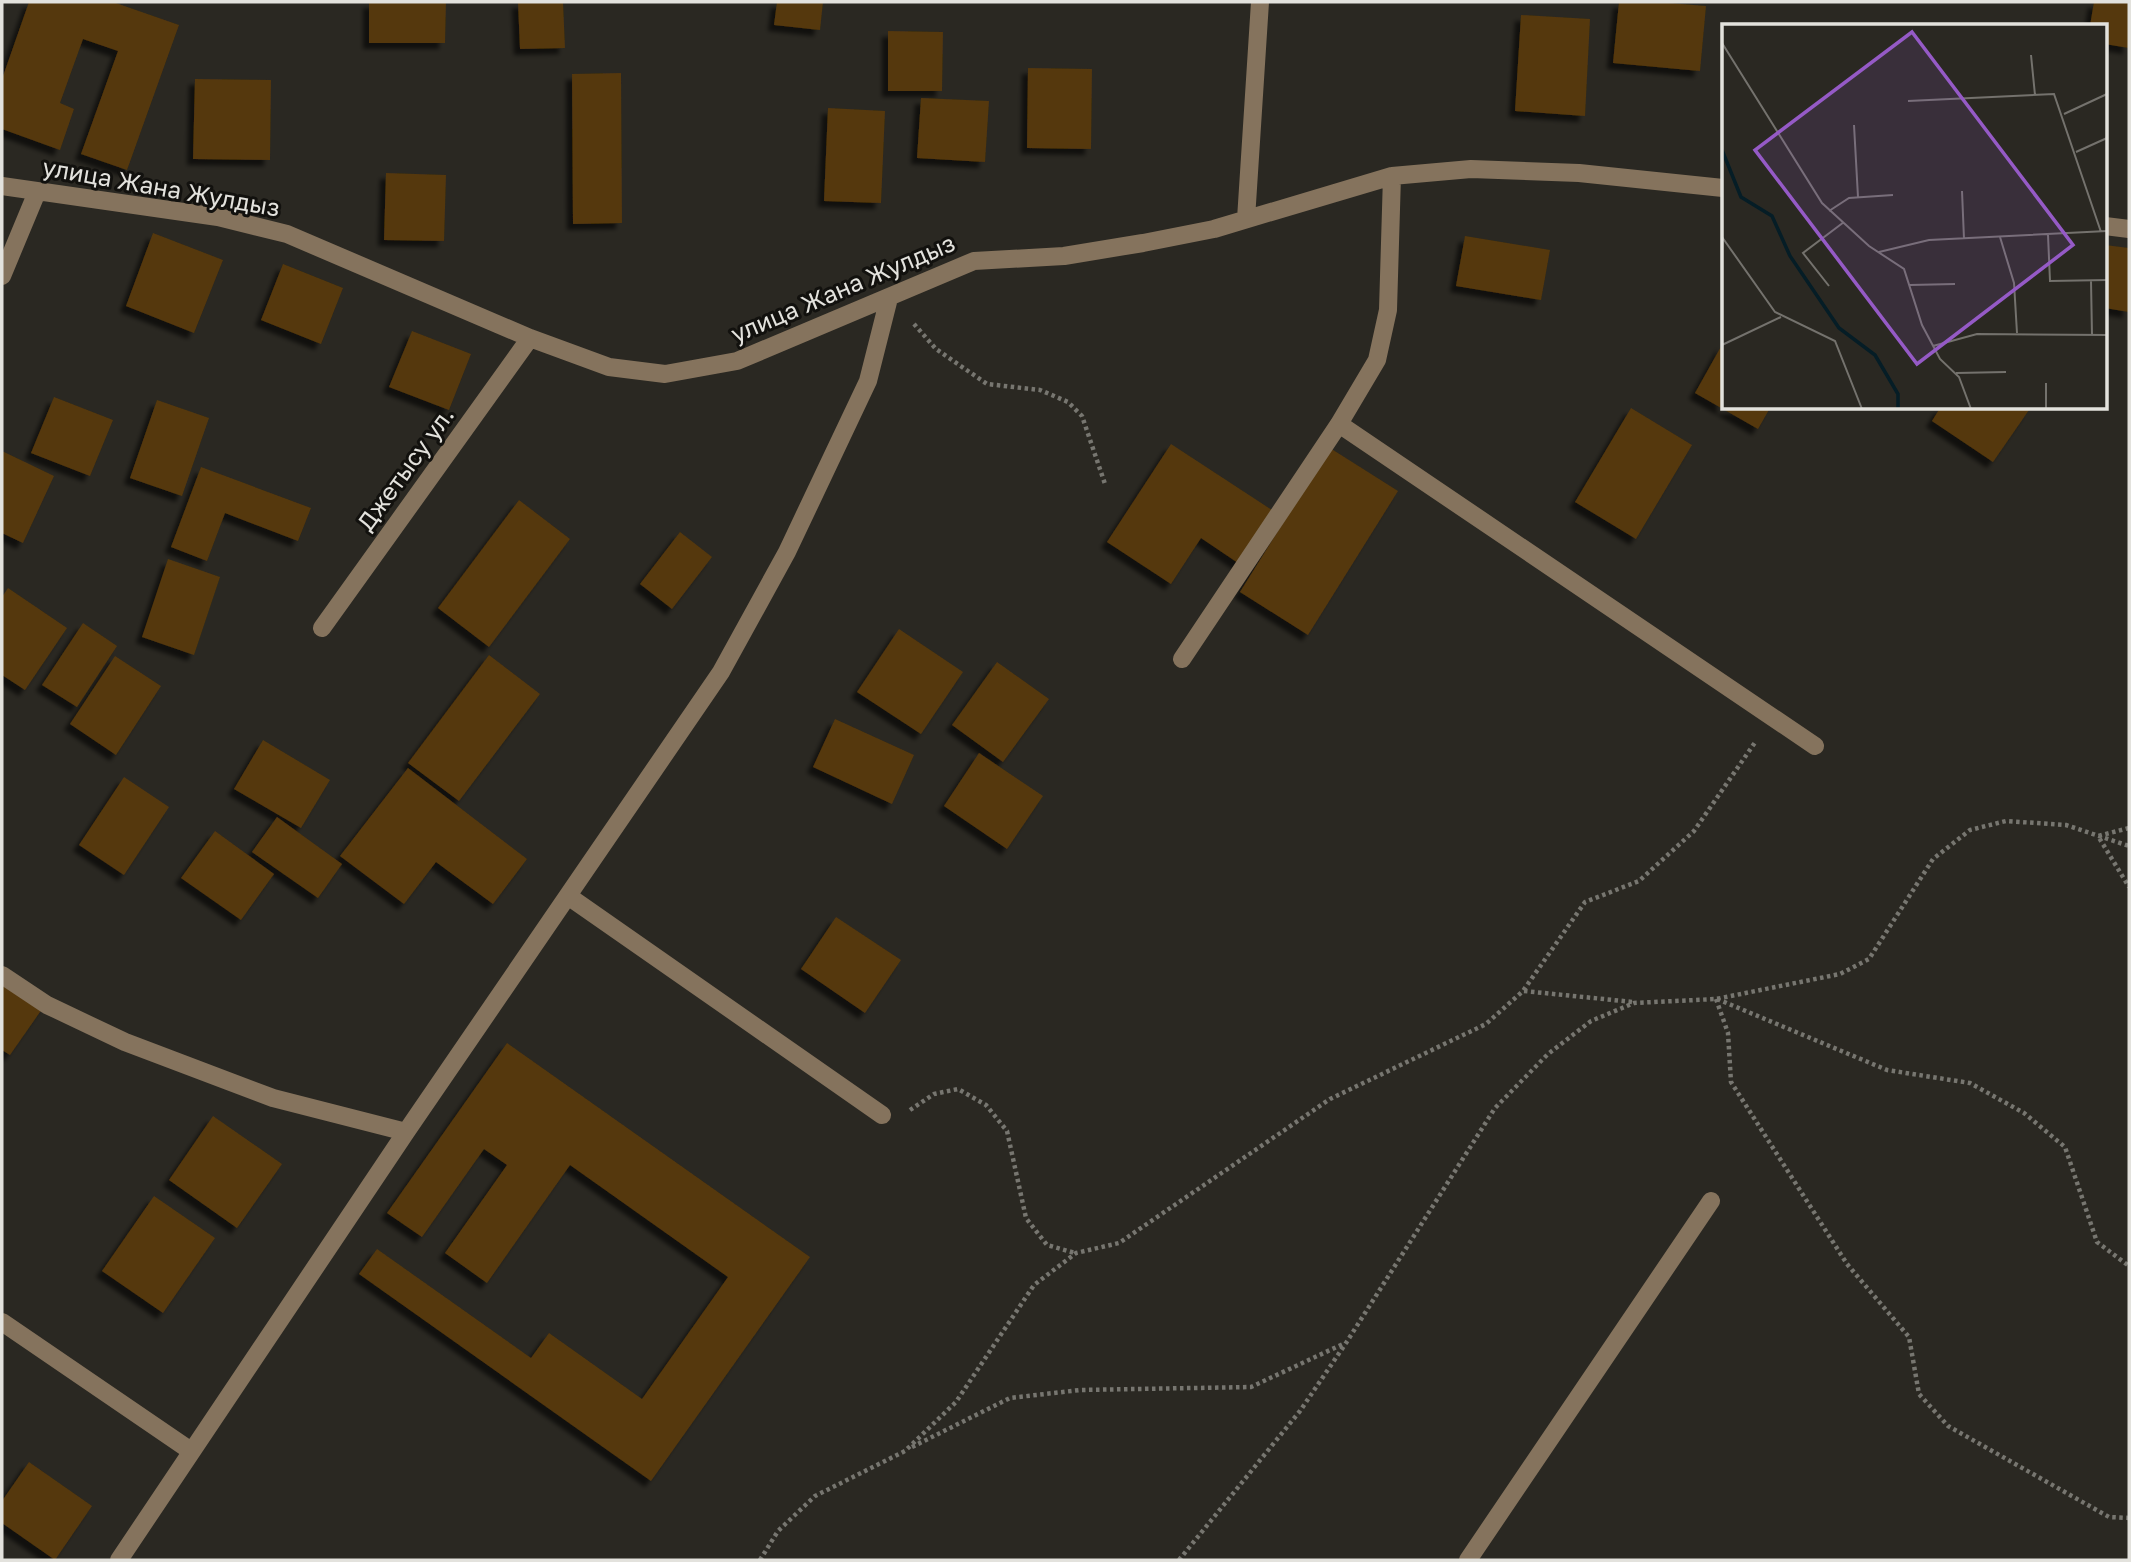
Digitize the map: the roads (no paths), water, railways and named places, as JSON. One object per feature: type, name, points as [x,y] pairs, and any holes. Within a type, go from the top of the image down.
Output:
[{"type":"street","points":[[1246,219],[1260,2]]},
{"type":"street","name":"улица Жана Жулдыз","points":[[2,186],[218,217],[286,234],[530,338],[609,367],[665,374],[737,362],[974,261],[1064,256],[1214,229],[1392,176],[1471,169],[1579,173],[1722,188]]},
{"type":"street","points":[[1182,660],[1339,424],[1377,360],[1388,310],[1392,176]]},
{"type":"street","points":[[2,276],[37,191]]},
{"type":"street","points":[[2106,226],[2129,229]]},
{"type":"street","points":[[119,1560],[405,1132],[721,672],[787,552],[868,382],[889,298]]},
{"type":"street","name":"Джетысу ул.","points":[[322,628],[530,338]]},
{"type":"street","points":[[1339,424],[1815,746]]},
{"type":"street","points":[[568,895],[882,1115]]},
{"type":"street","points":[[2,975],[47,1005],[125,1042],[273,1098],[405,1132]]},
{"type":"street","points":[[1468,1560],[1711,1201]]},
{"type":"street","points":[[2,1322],[191,1451]]}]
